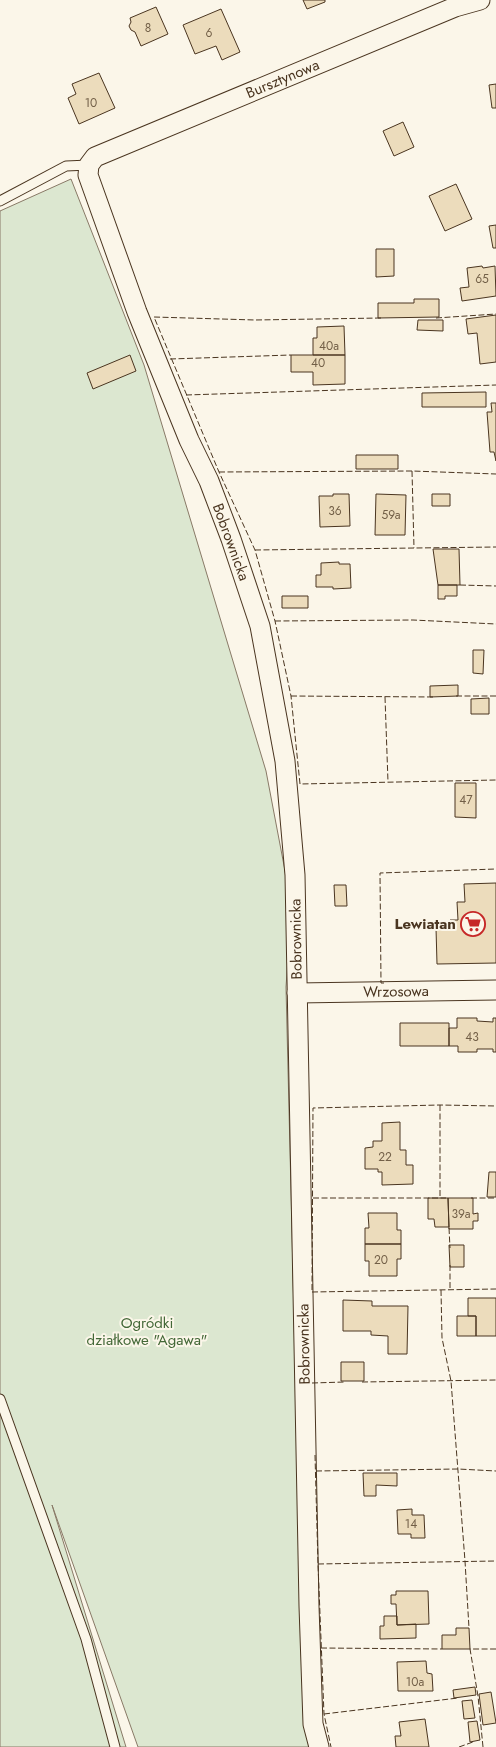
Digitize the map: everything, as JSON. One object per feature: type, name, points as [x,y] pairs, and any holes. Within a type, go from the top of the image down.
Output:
[{"type":"street","name":"Bursztynowa","points":[[89,165],[94,157],[456,7],[480,0]]},
{"type":"street","name":"Bobrownicka","points":[[89,165],[89,180],[134,303],[189,440],[209,481],[231,539],[260,626],[286,761],[295,875],[312,1724],[319,1747]]},
{"type":"street","name":"Wrzosowa","points":[[297,993],[496,990]]},
{"type":"lane","points":[[0,201],[66,166],[89,165]]},
{"type":"lane","points":[[0,1399],[86,1639],[115,1747]]},
{"type":"green space","name":"Ogródki działkowe \"Agawa\"","points":[[71,179],[144,365],[266,771],[286,876],[289,943],[286,987],[304,1722],[310,1747],[138,1747],[52,1505],[126,1747],[0,1747],[0,211]]},
{"type":"building","points":[[303,0],[325,0],[325,2],[307,9]]},
{"type":"building","points":[[156,7],[168,34],[141,46],[135,32],[129,26],[130,18]]},
{"type":"building","points":[[221,9],[240,52],[222,60],[216,46],[195,54],[183,25]]},
{"type":"building","points":[[99,73],[115,108],[79,124],[68,98],[76,94],[72,84]]},
{"type":"building","points":[[496,84],[496,108],[492,108],[489,85]]},
{"type":"building","points":[[403,122],[414,147],[394,156],[383,131]]},
{"type":"building","points":[[456,184],[472,219],[445,231],[429,196]]},
{"type":"building","points":[[496,225],[496,248],[493,248],[489,226]]},
{"type":"building","points":[[376,249],[394,249],[394,276],[376,277]]},
{"type":"building","points":[[482,266],[483,268],[495,266],[496,296],[462,301],[460,288],[469,287],[467,268]]},
{"type":"building","points":[[414,299],[439,299],[439,317],[378,318],[378,303],[414,303]]},
{"type":"building","points":[[496,315],[496,362],[480,364],[477,333],[468,334],[466,319]]},
{"type":"building","points":[[418,320],[443,320],[443,331],[417,330]]},
{"type":"building","points":[[344,326],[345,355],[313,355],[313,338],[317,338],[317,327]]},
{"type":"building","points":[[130,355],[136,371],[93,389],[87,373]]},
{"type":"building","points":[[291,355],[345,355],[345,384],[313,385],[313,372],[291,372]]},
{"type":"building","points":[[486,392],[486,407],[422,407],[422,393]]},
{"type":"building","points":[[491,403],[496,403],[496,461],[494,452],[490,452],[487,412],[492,412]]},
{"type":"building","points":[[356,455],[398,455],[398,469],[356,469]]},
{"type":"building","points":[[333,494],[349,494],[350,526],[320,527],[319,496],[333,496]]},
{"type":"building","points":[[376,494],[406,495],[405,535],[375,535]]},
{"type":"building","points":[[432,494],[450,494],[450,506],[432,506]]},
{"type":"building","points":[[433,549],[459,549],[460,585],[438,585]]},
{"type":"building","points":[[339,562],[339,564],[350,564],[351,588],[333,589],[333,587],[316,587],[316,575],[321,575],[321,563]]},
{"type":"building","points":[[438,585],[457,585],[457,596],[445,596],[445,599],[438,599]]},
{"type":"building","points":[[282,596],[308,596],[308,608],[282,608]]},
{"type":"building","points":[[473,650],[484,650],[483,674],[473,673]]},
{"type":"building","points":[[458,685],[458,696],[430,697],[430,686]]},
{"type":"building","points":[[489,698],[489,714],[471,714],[471,699]]},
{"type":"building","points":[[455,783],[476,783],[476,818],[455,817]]},
{"type":"building","name":"Lewiatan","points":[[496,883],[496,963],[437,964],[436,928],[450,927],[450,920],[458,920],[457,902],[465,902],[464,884]]},
{"type":"building","points":[[334,885],[346,885],[347,906],[335,906]]},
{"type":"building","points":[[457,1018],[477,1018],[477,1021],[493,1022],[493,1018],[496,1018],[496,1052],[493,1052],[493,1049],[477,1049],[477,1052],[458,1052],[458,1046],[449,1046],[449,1028],[457,1028]]},
{"type":"building","points":[[400,1023],[449,1023],[449,1046],[400,1046]]},
{"type":"building","points":[[400,1122],[400,1150],[406,1150],[406,1165],[413,1165],[413,1184],[382,1185],[382,1172],[378,1172],[378,1169],[365,1169],[365,1148],[373,1147],[373,1141],[382,1141],[382,1123]]},
{"type":"building","points":[[489,1172],[496,1172],[496,1197],[487,1197]]},
{"type":"building","points":[[428,1198],[448,1198],[449,1227],[435,1227],[434,1219],[428,1219]]},
{"type":"building","points":[[448,1198],[473,1198],[473,1214],[478,1213],[478,1221],[473,1221],[473,1229],[449,1229]]},
{"type":"building","points":[[368,1213],[397,1213],[397,1230],[401,1230],[401,1244],[365,1244],[365,1228],[369,1228]]},
{"type":"building","points":[[365,1244],[401,1244],[401,1259],[397,1259],[397,1276],[369,1276],[369,1261],[365,1261]]},
{"type":"building","points":[[449,1245],[464,1245],[464,1267],[450,1267]]},
{"type":"building","points":[[468,1298],[496,1298],[496,1336],[476,1336],[476,1316],[468,1316]]},
{"type":"building","points":[[343,1300],[372,1301],[372,1306],[408,1306],[407,1354],[388,1354],[388,1336],[371,1335],[371,1331],[343,1331]]},
{"type":"building","points":[[457,1316],[476,1316],[476,1336],[457,1336]]},
{"type":"building","points":[[341,1362],[364,1362],[364,1381],[341,1381]]},
{"type":"building","points":[[363,1473],[397,1473],[397,1486],[376,1485],[376,1496],[364,1496]]},
{"type":"building","points":[[412,1509],[412,1515],[424,1515],[425,1538],[411,1538],[411,1534],[398,1534],[397,1510]]},
{"type":"building","points":[[396,1591],[428,1591],[429,1624],[397,1625],[396,1604],[391,1604],[391,1595],[396,1595]]},
{"type":"building","points":[[384,1616],[397,1616],[397,1625],[416,1624],[416,1638],[380,1639],[380,1626],[384,1626]]},
{"type":"building","points":[[456,1628],[469,1628],[470,1649],[442,1649],[442,1635],[456,1635]]},
{"type":"building","points":[[426,1661],[427,1673],[432,1674],[433,1691],[398,1691],[397,1662]]},
{"type":"building","points":[[475,1687],[476,1695],[454,1698],[453,1690]]},
{"type":"building","points":[[491,1692],[496,1723],[483,1725],[479,1694]]},
{"type":"building","points":[[472,1700],[475,1718],[464,1719],[462,1701]]},
{"type":"building","points":[[425,1719],[429,1747],[396,1747],[395,1736],[401,1736],[399,1722]]},
{"type":"building","points":[[477,1721],[480,1740],[470,1742],[468,1722]]},
{"type":"fence","points":[[436,318],[496,314]]},
{"type":"fence","points":[[381,318],[255,320],[154,317],[219,472],[255,550],[275,621],[291,696],[300,784],[496,780]]},
{"type":"fence","points":[[170,359],[291,355]]},
{"type":"fence","points":[[186,395],[496,385]]},
{"type":"fence","points":[[412,471],[414,548]]},
{"type":"fence","points":[[219,472],[412,471],[496,474]]},
{"type":"fence","points":[[255,550],[496,547]]},
{"type":"fence","points":[[460,585],[496,586]]},
{"type":"fence","points":[[275,621],[413,620],[496,624]]},
{"type":"fence","points":[[291,696],[434,697]]},
{"type":"fence","points":[[456,696],[496,696]]},
{"type":"fence","points":[[385,697],[388,782]]},
{"type":"fence","points":[[384,983],[381,983],[380,873],[496,869]]},
{"type":"fence","points":[[440,1105],[440,1197]]},
{"type":"fence","points":[[312,1290],[313,1108],[440,1105],[496,1106]]},
{"type":"fence","points":[[313,1198],[446,1198]]},
{"type":"fence","points":[[471,1198],[496,1198]]},
{"type":"fence","points":[[449,1228],[450,1248]]},
{"type":"fence","points":[[450,1265],[450,1290]]},
{"type":"fence","points":[[312,1292],[496,1289]]},
{"type":"fence","points":[[441,1290],[442,1338],[451,1381],[469,1628]]},
{"type":"fence","points":[[362,1382],[496,1380]]},
{"type":"fence","points":[[312,1383],[345,1382]]},
{"type":"fence","points":[[315,1455],[324,1714],[331,1747]]},
{"type":"fence","points":[[316,1471],[458,1469],[496,1471]]},
{"type":"fence","points":[[318,1564],[496,1561]]},
{"type":"fence","points":[[321,1648],[442,1649]]},
{"type":"fence","points":[[483,1747],[478,1696],[470,1649],[496,1649]]},
{"type":"fence","points":[[324,1714],[458,1698]]},
{"type":"fence","points":[[459,1747],[473,1742]]},
{"type":"place","name":"Lewiatan","points":[[473,924]]}]
